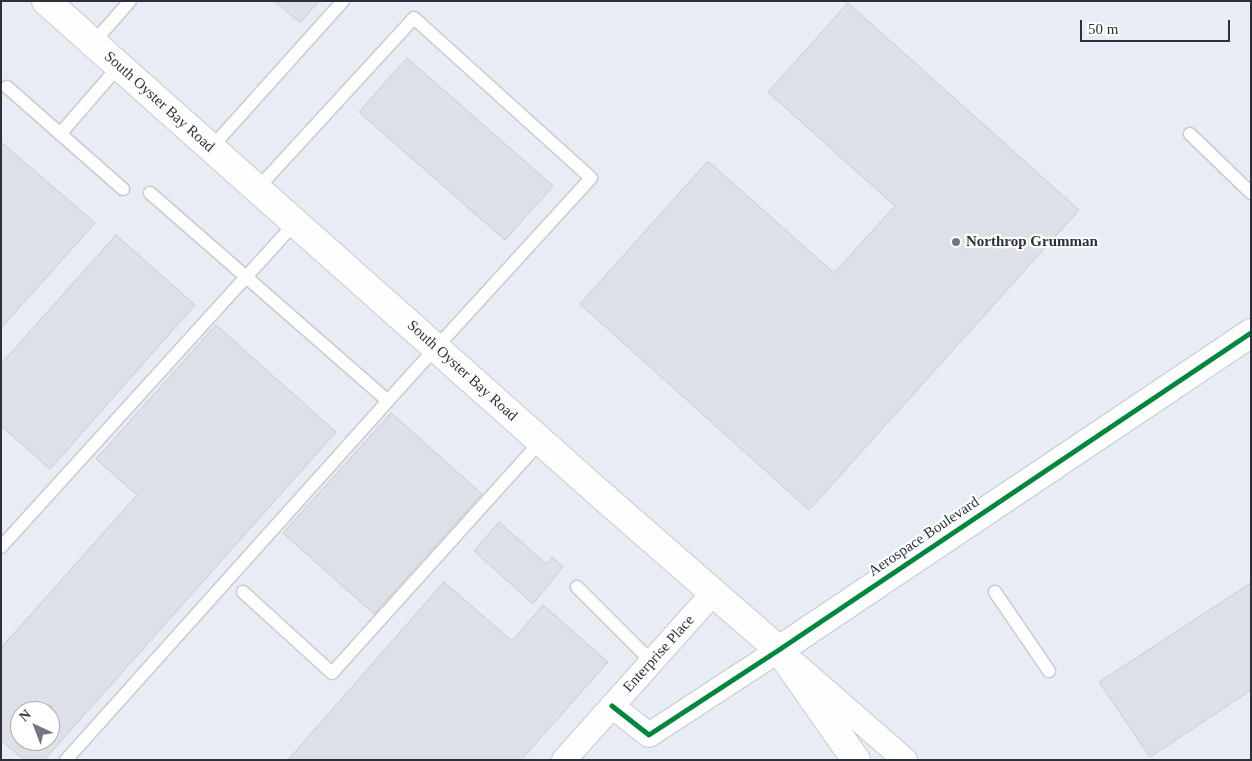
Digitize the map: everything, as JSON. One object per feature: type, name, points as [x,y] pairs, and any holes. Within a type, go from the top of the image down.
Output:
[{"type":"main road","name":"South Oyster Bay Road","points":[[46,1],[779,650],[856,760]]},
{"type":"main road","name":"Aerospace Boulevard","points":[[779,650],[1251,333]]},
{"type":"street","name":"Enterprise Place","points":[[564,760],[714,592]]},
{"type":"street","name":"Aerospace Boulevard","points":[[612,706],[649,735],[779,650]]},
{"type":"street","points":[[779,650],[904,760]]},
{"type":"lane","points":[[93,43],[130,1]]},
{"type":"lane","points":[[211,148],[343,1]]},
{"type":"lane","points":[[66,760],[591,178],[414,18],[257,189]]},
{"type":"lane","points":[[60,134],[119,66]]},
{"type":"lane","points":[[7,87],[123,189]]},
{"type":"lane","points":[[1190,134],[1251,193]]},
{"type":"lane","points":[[150,193],[388,401]]},
{"type":"lane","points":[[1,547],[295,222]]},
{"type":"lane","points":[[243,592],[332,673],[541,441]]},
{"type":"lane","points":[[576,587],[652,662]]},
{"type":"lane","points":[[995,592],[1049,671]]},
{"type":"shaded area","points":[[1,1],[1251,1],[1251,760],[1,760]]},
{"type":"building","points":[[275,1],[319,1],[300,23]]},
{"type":"building","name":"Northrop Grumman","points":[[848,3],[1079,210],[809,510],[580,304],[708,161],[834,273],[895,206],[768,92]]},
{"type":"building","points":[[407,58],[553,186],[505,240],[359,112]]},
{"type":"building","points":[[1,142],[95,223],[1,328]]},
{"type":"building","points":[[116,235],[195,305],[50,469],[1,426],[1,364]]},
{"type":"building","points":[[216,325],[336,432],[60,742],[60,701],[10,701],[10,748],[1,740],[1,648],[137,495],[96,459]]},
{"type":"building","points":[[391,413],[482,494],[374,614],[283,533]]},
{"type":"building","points":[[499,522],[546,564],[552,557],[563,567],[533,604],[474,551]]},
{"type":"building","points":[[444,582],[512,641],[543,605],[608,662],[521,760],[288,760]]},
{"type":"building","points":[[1251,583],[1251,690],[1150,757],[1099,682]]},
{"type":"building","points":[[14,751],[52,751],[44,760],[24,760]]},
{"type":"cycle path","points":[[612,706],[649,735],[779,650],[1251,333]]},
{"type":"place","name":"Northrop Grumman","points":[[956,242]]}]
